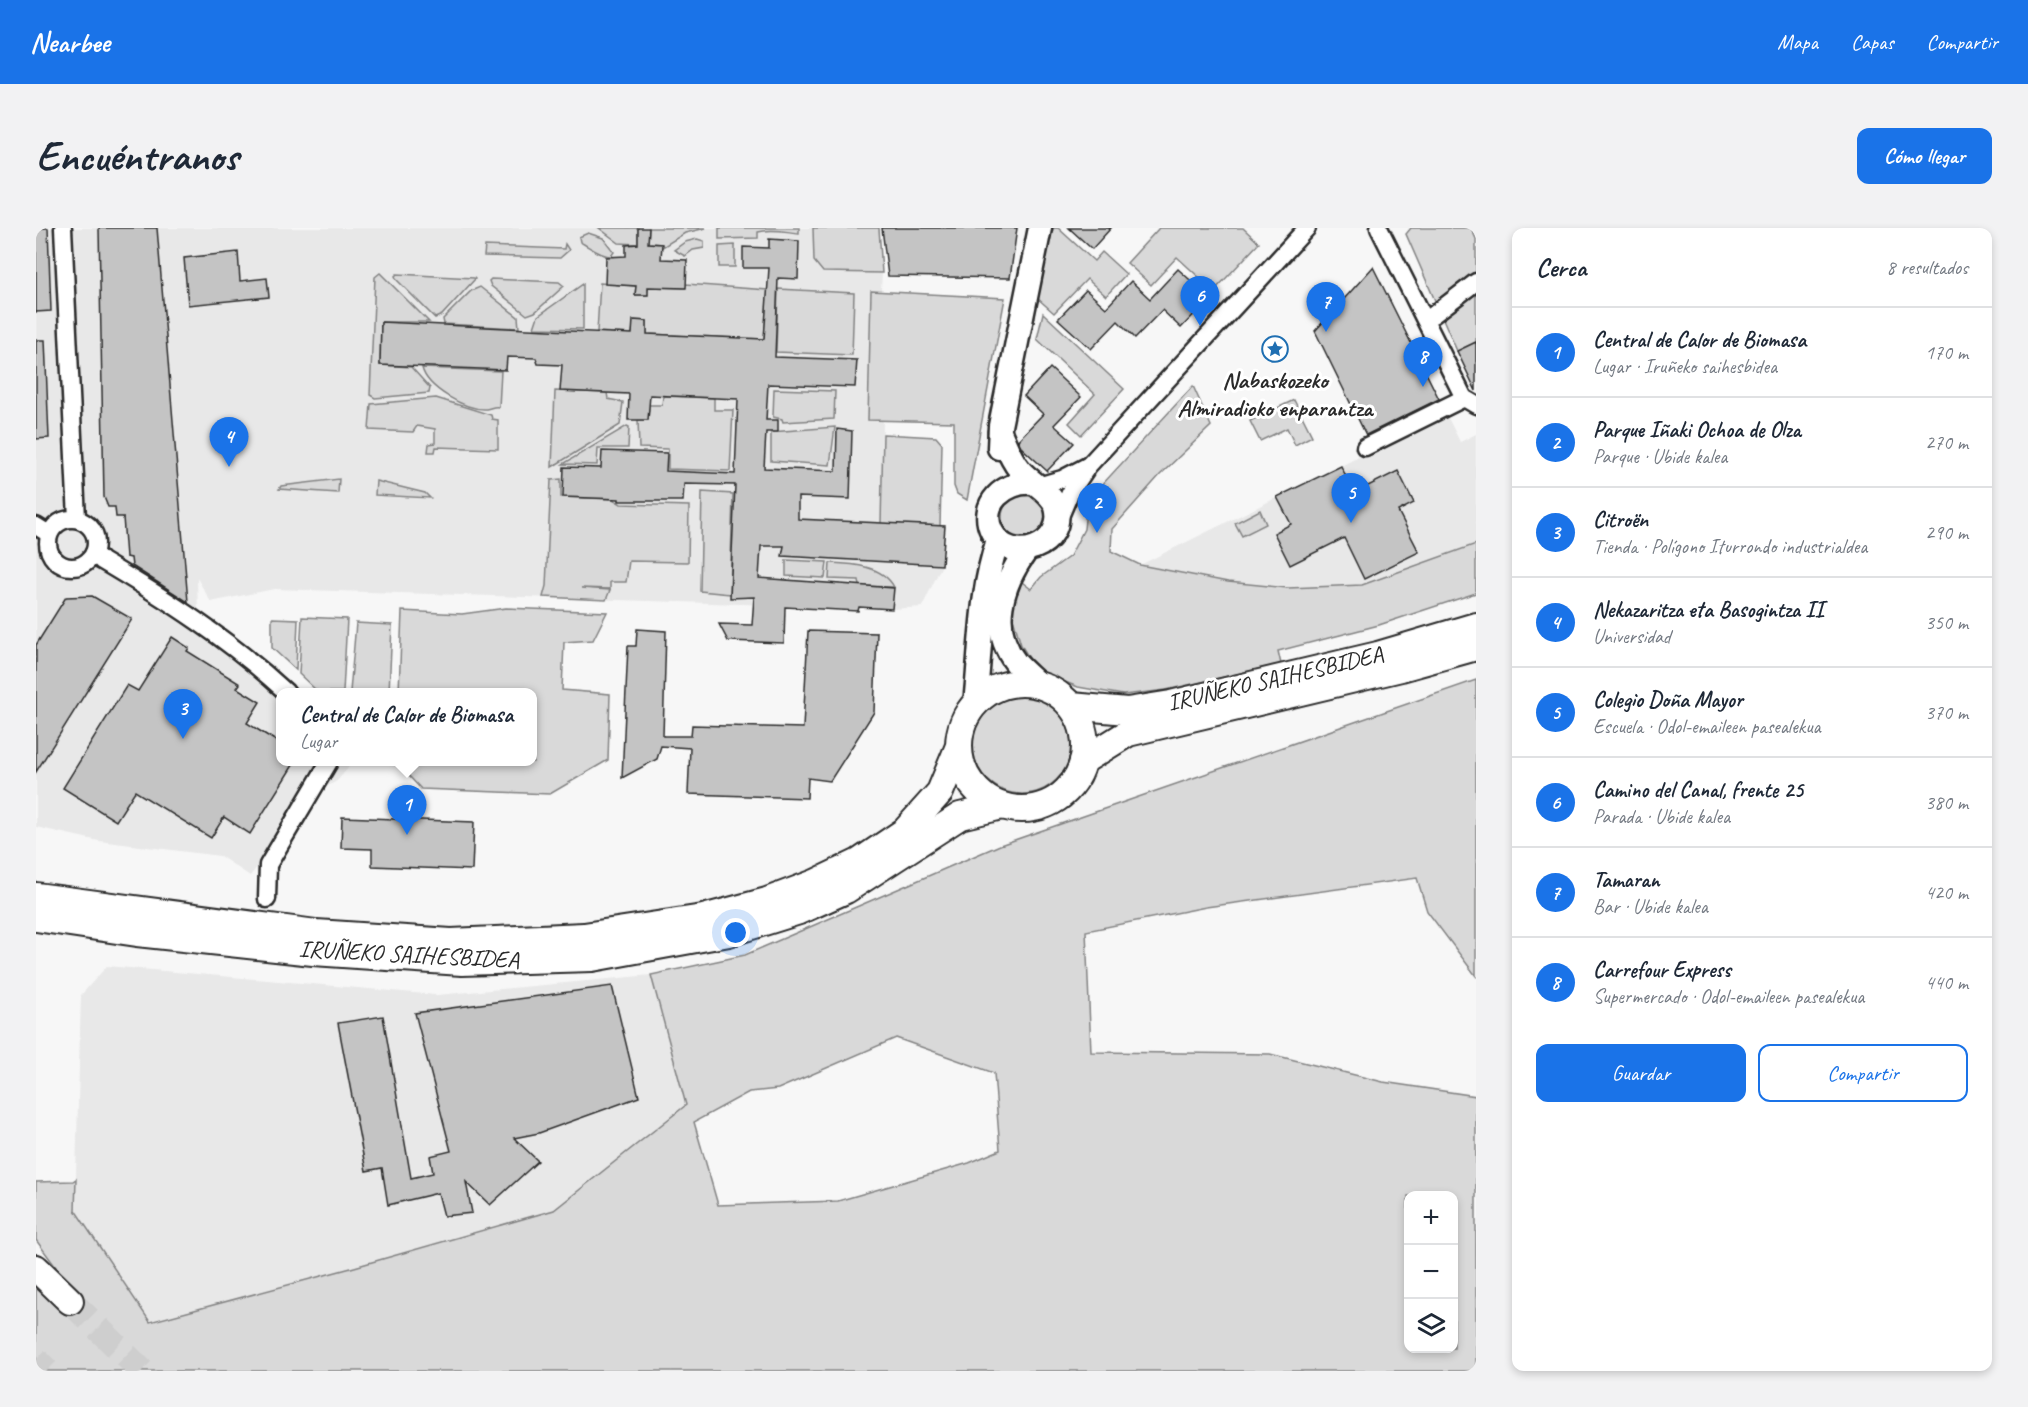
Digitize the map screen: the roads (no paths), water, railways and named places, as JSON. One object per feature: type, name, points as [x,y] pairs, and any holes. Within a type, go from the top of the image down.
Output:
[{"type":"highway","name":"IRUÑEKO SAIHESBIDEA","points":[[1071,706],[1127,711],[1172,704],[1378,655],[1476,626]]},
{"type":"highway","name":"IRUÑEKO SAIHESBIDEA","points":[[1083,761],[1128,733],[1401,668],[1476,647]]},
{"type":"highway","points":[[1023,683],[1040,686],[1057,693],[1071,706],[1081,723],[1085,742],[1083,761],[1075,780],[1061,796],[1043,806],[1022,809],[1002,806],[985,797],[971,783],[962,765],[959,746],[966,716],[975,704],[989,693],[1005,686],[1023,683]]},
{"type":"highway","name":"IRUÑEKO SAIHESBIDEA","points":[[36,896],[316,933],[452,942],[584,936],[703,918],[767,901],[815,883],[859,862],[905,831],[940,792],[959,746]]},
{"type":"highway","name":"IRUÑEKO SAIHESBIDEA","points":[[36,918],[137,933],[324,952],[462,962],[592,958],[729,933],[800,911],[846,890],[960,816],[1002,806]]},
{"type":"highway","points":[[36,1268],[70,1301]]},
{"type":"main road","points":[[1026,551],[1006,546],[998,540],[989,522],[992,502],[997,494],[1001,463],[1000,432],[1040,228]]},
{"type":"main road","points":[[1000,432],[1013,462],[1035,485],[1053,499],[1056,508],[1055,527],[1044,543],[1026,551],[1005,584],[1000,627],[1016,663],[1040,686]]},
{"type":"main road","points":[[997,494],[1013,484],[1035,485]]},
{"type":"main road","points":[[975,704],[983,608],[991,558],[998,540]]},
{"type":"street","points":[[63,228],[77,519]]},
{"type":"street","points":[[1055,527],[1070,493],[1088,466],[1307,228]]},
{"type":"street","points":[[1365,447],[1470,402],[1382,229]]},
{"type":"street","points":[[1433,315],[1476,282]]},
{"type":"street","points":[[1035,485],[1062,479],[1088,466]]},
{"type":"street","points":[[77,519],[92,529],[96,544],[94,553],[83,564],[75,567],[59,563],[48,551],[42,530],[57,523],[77,519]]},
{"type":"street","points":[[94,553],[102,561],[185,611],[254,662],[281,688]]},
{"type":"street","points":[[267,899],[268,865],[327,766]]},
{"type":"tunnel","points":[[70,1301],[142,1371]]},
{"type":"tunnel","points":[[36,1360],[47,1371]]},
{"type":"place","name":"Camino del Canal, frente 25","points":[[1200,326]]},
{"type":"place","name":"Tamaran","points":[[1326,332]]},
{"type":"place","name":"Nabaskozeko Almiradioko enparantza","points":[[1275,349]]},
{"type":"place","name":"Carrefour Express","points":[[1423,387]]},
{"type":"place","name":"Nekazaritza eta Basogintza II","points":[[229,467]]},
{"type":"place","name":"Colegio Doña Mayor","points":[[1351,523]]},
{"type":"place","name":"Parque Iñaki Ochoa de Olza","points":[[1097,533]]},
{"type":"place","name":"Citroën","points":[[183,739]]},
{"type":"place","name":"Central de Calor de Biomasa","points":[[407,835]]}]
